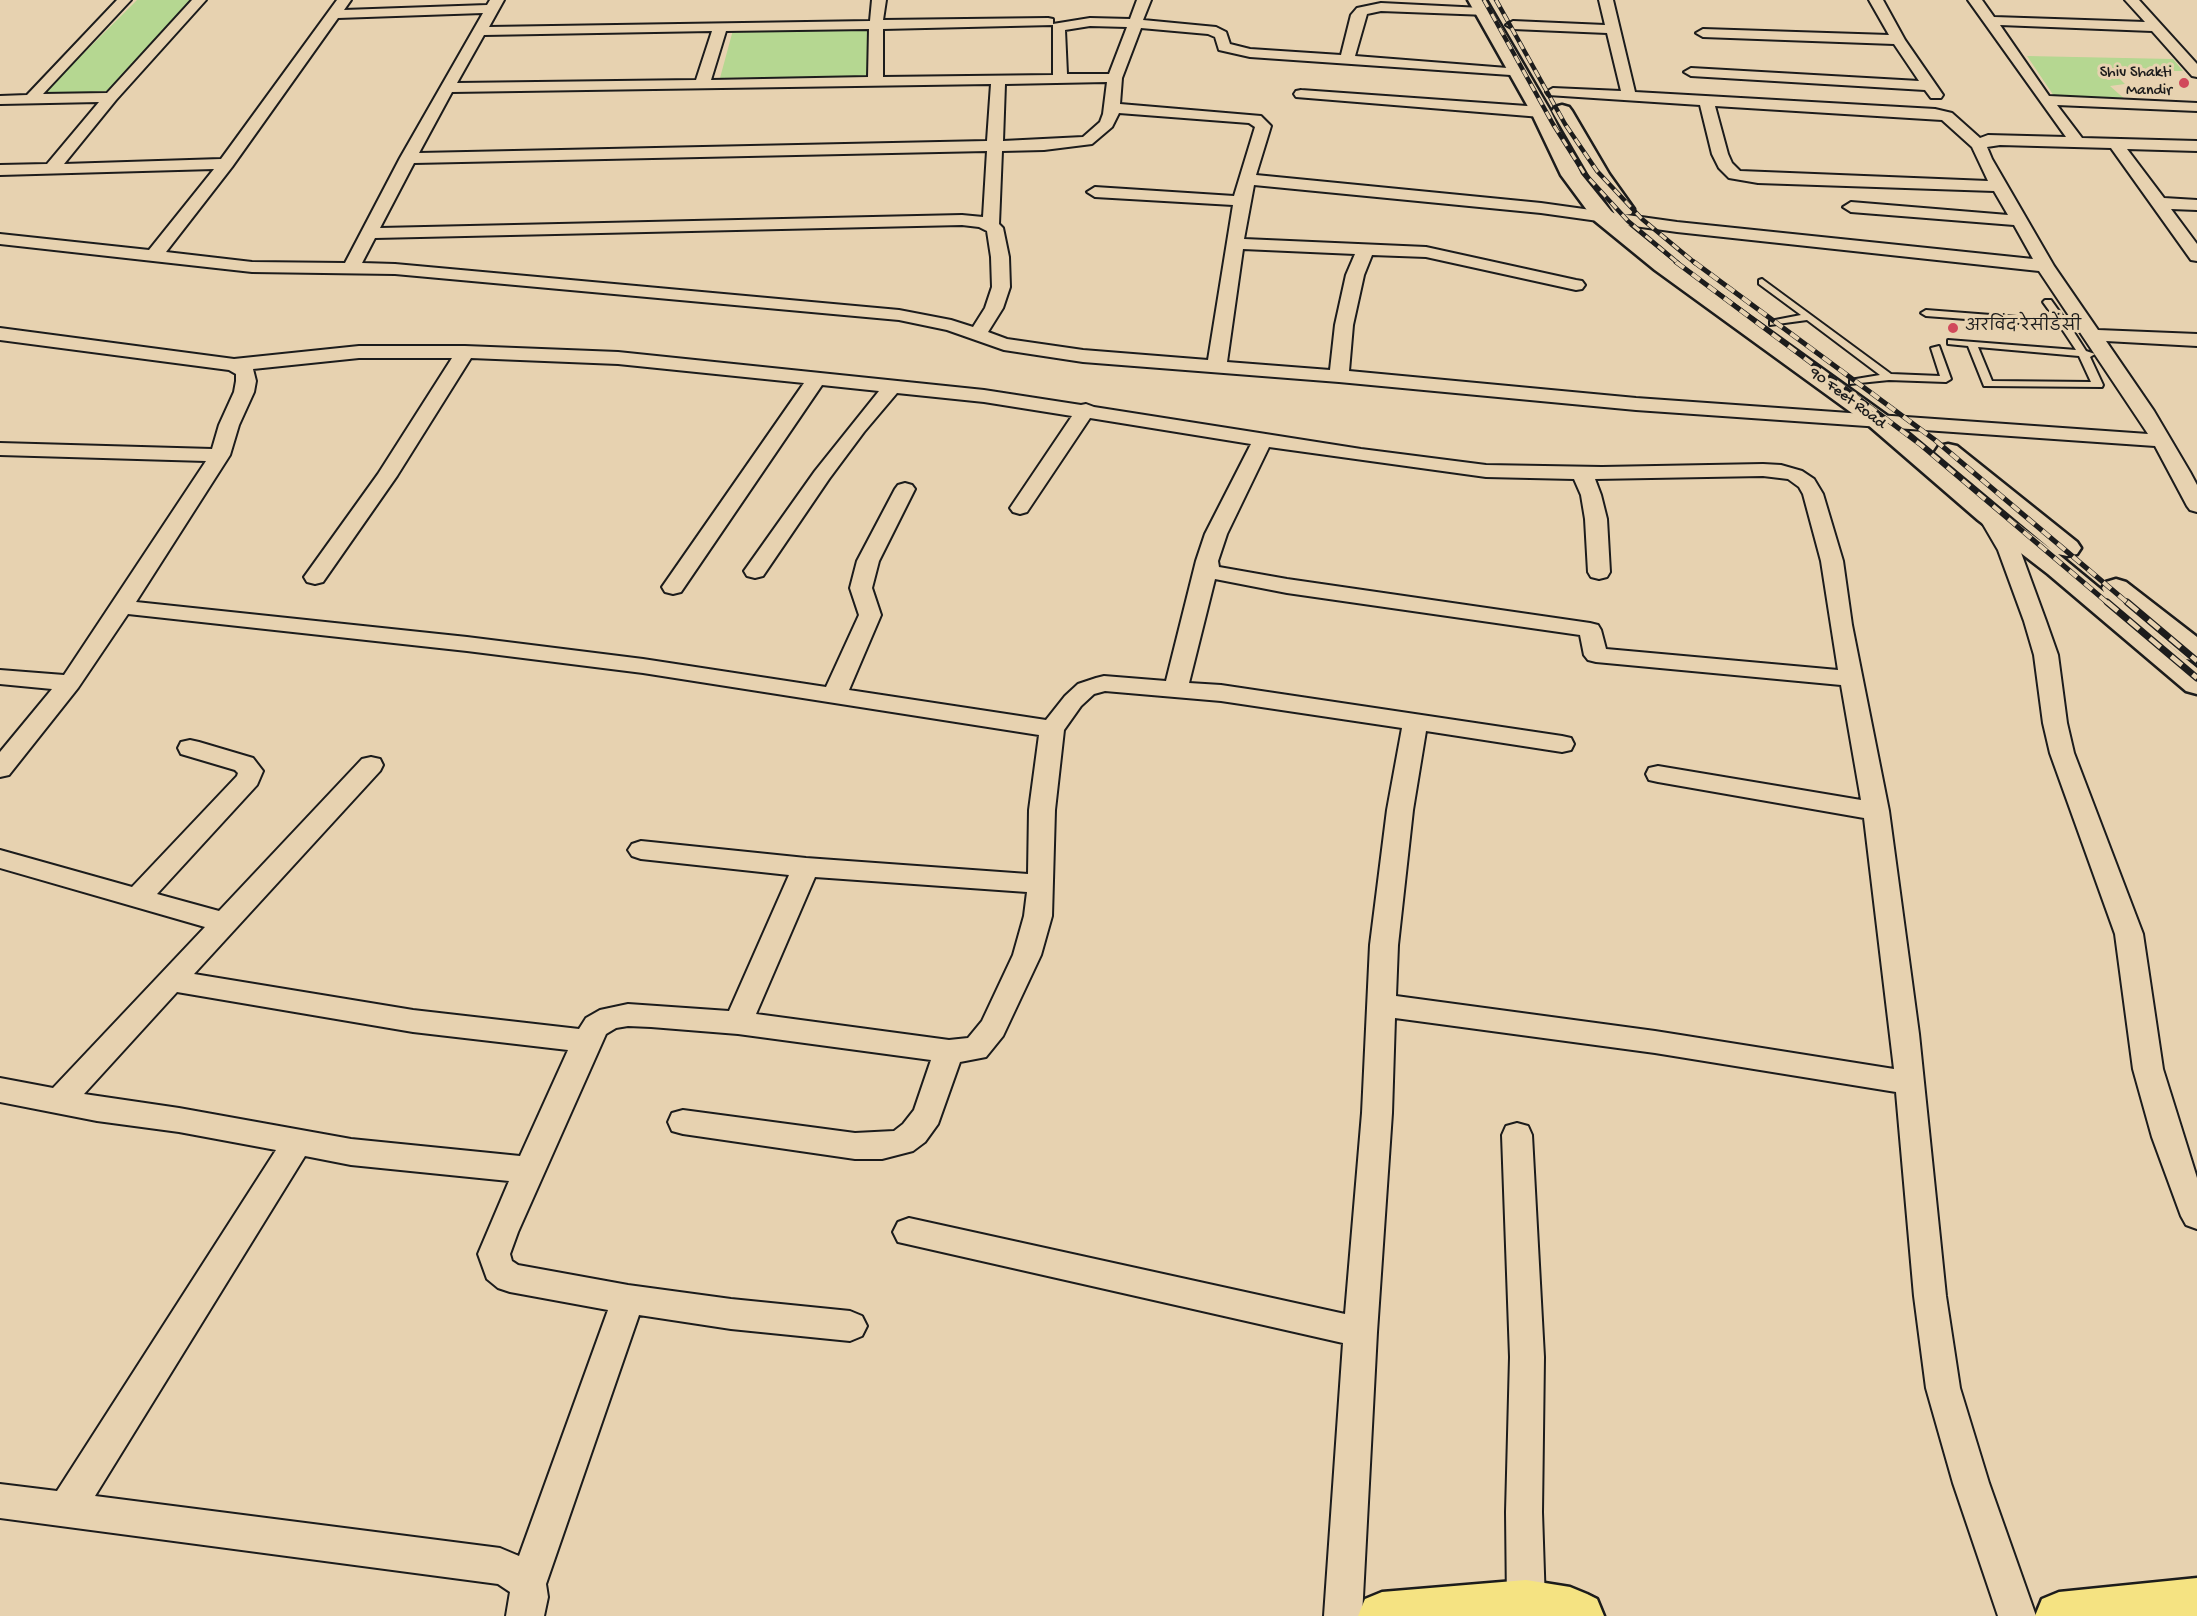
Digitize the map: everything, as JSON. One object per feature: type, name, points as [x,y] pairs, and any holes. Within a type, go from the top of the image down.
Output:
[{"type":"highway","points":[[1382,1616],[1526,1590],[1580,1616]]},
{"type":"highway","points":[[2059,1616],[2197,1602]]},
{"type":"main road","points":[[1479,6],[1520,73],[1541,92]]},
{"type":"main road","points":[[1498,38],[1517,30]]},
{"type":"main road","name":"90 Feet Road","points":[[1541,92],[1571,175],[1604,216],[1663,265],[1876,419],[1988,514],[2058,568],[2197,684]]},
{"type":"main road","name":"90 Feet Road","points":[[1541,92],[1619,205],[1634,221],[1908,422],[2015,504],[2197,652]]},
{"type":"street","points":[[30,100],[124,0]]},
{"type":"street","points":[[51,169],[111,97],[199,0]]},
{"type":"street","points":[[154,256],[226,164],[344,0]]},
{"type":"street","points":[[875,81],[876,24],[879,0]]},
{"type":"street","points":[[408,158],[995,146],[1070,144],[1087,141],[1107,124],[1112,108],[1115,78],[1133,23],[1144,0]]},
{"type":"street","points":[[1606,0],[1629,96]]},
{"type":"street","points":[[1876,0],[1898,40],[1930,86],[1947,116],[1979,145],[1984,159],[2045,266],[2162,441],[2197,506]]},
{"type":"street","points":[[1975,0],[2078,143]]},
{"type":"street","points":[[2132,0],[2191,59],[2197,73]]},
{"type":"street","points":[[333,15],[495,5]]},
{"type":"street","points":[[351,268],[408,158],[495,5]]},
{"type":"street","points":[[1347,60],[1358,15],[1362,11],[1381,7],[1479,6]]},
{"type":"street","points":[[1027,8],[1053,24]]},
{"type":"street","points":[[1990,21],[2157,27]]},
{"type":"street","points":[[480,31],[876,24],[1133,23],[1218,32],[1222,44],[1229,49],[1520,73]]},
{"type":"street","points":[[1053,24],[1060,78]]},
{"type":"street","points":[[702,85],[720,27]]},
{"type":"street","points":[[1517,30],[1614,29]]},
{"type":"street","points":[[1703,33],[1898,40]]},
{"type":"street","points":[[1691,72],[1930,86]]},
{"type":"street","points":[[449,88],[1115,78]]},
{"type":"street","points":[[991,224],[998,81]]},
{"type":"street","points":[[1301,94],[1541,92],[1922,112],[1947,116]]},
{"type":"street","points":[[0,100],[111,97]]},
{"type":"street","points":[[1706,100],[1720,154],[1725,165],[1735,175],[1758,178],[1999,186]]},
{"type":"street","points":[[2045,100],[2197,106]]},
{"type":"street","points":[[1112,108],[1256,119],[1261,122],[1263,130],[1241,201],[1217,365]]},
{"type":"street","points":[[1979,145],[1988,140],[2000,140],[2197,146]]},
{"type":"street","points":[[2116,144],[2197,256]]},
{"type":"street","points":[[0,170],[226,164]]},
{"type":"street","points":[[1246,179],[1541,208],[1634,221],[2045,266]]},
{"type":"street","points":[[1095,192],[1241,201]]},
{"type":"street","points":[[2158,203],[2197,205]]},
{"type":"street","points":[[1851,207],[2020,221]]},
{"type":"street","points":[[369,233],[962,220],[991,224],[997,235],[1001,286],[994,308],[978,334]]},
{"type":"street","points":[[0,239],[252,267],[395,269],[899,315],[927,319],[1004,344],[1051,352],[1339,375],[1636,404],[1876,419],[2162,441]]},
{"type":"street","points":[[1235,244],[1404,250],[1446,255],[1576,285]]},
{"type":"street","points":[[1339,375],[1344,325],[1355,275],[1366,249]]},
{"type":"street","points":[[2088,330],[2197,340]]},
{"type":"street","points":[[0,334],[234,365],[359,352],[465,352],[618,358],[893,386],[1086,410],[1428,465],[1486,471],[1582,473],[1763,470],[1796,475],[1806,483],[1820,514],[1833,561],[1876,811],[1910,1083],[1930,1296],[1943,1388],[1971,1483],[2018,1616]]},
{"type":"street","points":[[315,577],[387,476],[465,352]]},
{"type":"street","points":[[0,769],[70,683],[123,607],[220,455],[229,425],[244,392],[245,371],[234,365]]},
{"type":"street","points":[[673,587],[817,378]]},
{"type":"street","points":[[755,571],[856,428],[893,386]]},
{"type":"street","points":[[1020,508],[1086,410]]},
{"type":"street","points":[[1176,688],[1209,554],[1216,534],[1263,439]]},
{"type":"street","points":[[0,449],[220,455]]},
{"type":"street","points":[[1582,473],[1591,495],[1596,519],[1599,572]]},
{"type":"street","points":[[834,696],[870,615],[861,588],[868,561],[905,489]]},
{"type":"street","points":[[1988,514],[2009,550],[2046,655],[2055,723],[2062,753],[2129,934],[2148,1069],[2167,1137],[2197,1216]]},
{"type":"street","points":[[1207,567],[1212,572],[1240,578],[1590,630],[1596,655],[1852,679]]},
{"type":"street","points":[[123,607],[572,657],[1052,729]]},
{"type":"street","points":[[0,676],[70,683]]},
{"type":"street","points":[[850,1326],[731,1314],[628,1299],[510,1278],[498,1269],[494,1254],[529,1170],[587,1041],[596,1026],[610,1018],[628,1015],[738,1023],[949,1051],[976,1049],[993,1028],[1027,955],[1038,916],[1042,810],[1052,729],[1073,701],[1086,689],[1104,683],[1255,697],[1562,744]]},
{"type":"street","points":[[1344,1602],[1360,1332],[1377,1113],[1384,945],[1398,821],[1415,722]]},
{"type":"street","points":[[137,898],[248,779],[251,771],[244,764],[190,748]]},
{"type":"street","points":[[59,1102],[371,765]]},
{"type":"street","points":[[1658,774],[1876,811]]},
{"type":"street","points":[[641,850],[806,867],[1041,884]]},
{"type":"street","points":[[0,859],[226,923]]},
{"type":"street","points":[[738,1023],[806,867]]},
{"type":"street","points":[[172,981],[413,1021],[587,1041]]},
{"type":"street","points":[[1380,1005],[1655,1042],[1910,1083]]},
{"type":"street","points":[[683,1122],[855,1146],[882,1146],[902,1142],[914,1133],[927,1115],[949,1051]]},
{"type":"street","points":[[0,1090],[59,1102],[179,1120],[297,1143],[435,1162],[529,1170]]},
{"type":"street","points":[[1517,1135],[1527,1357],[1524,1512],[1526,1590]]},
{"type":"street","points":[[66,1509],[297,1143]]},
{"type":"street","points":[[909,1232],[1360,1332]]},
{"type":"street","points":[[526,1604],[628,1299]]},
{"type":"street","points":[[0,1501],[500,1566],[518,1574],[526,1604]]},
{"type":"lane","points":[[1762,282],[1889,377]]},
{"type":"lane","points":[[1972,344],[1988,384],[2098,386],[2083,353],[2048,302]]},
{"type":"lane","points":[[1926,313],[2063,324],[2088,330]]},
{"type":"lane","points":[[1773,323],[1808,317]]},
{"type":"lane","points":[[1951,342],[2106,355]]},
{"type":"lane","points":[[1854,382],[1889,377],[1946,379],[1936,348]]},
{"type":"green space","points":[[137,0],[193,0],[112,91],[43,94]]},
{"type":"green space","points":[[877,26],[868,76],[720,78],[733,30]]},
{"type":"green space","points":[[2027,56],[2173,59],[2183,71],[2112,71],[2125,84],[2110,86],[2128,102],[2054,96]]},
{"type":"railway","points":[[1484,0],[1553,124],[1584,173],[1628,221],[1678,263]]},
{"type":"railway","points":[[1496,0],[1565,124],[1597,171],[1642,219],[1695,263]]},
{"type":"railway","points":[[1676,262],[1921,445],[2109,604]]},
{"type":"railway","points":[[1694,262],[1935,440],[2129,604]]},
{"type":"railway","points":[[2107,602],[2197,678]]},
{"type":"railway","points":[[2127,602],[2197,661]]},
{"type":"place","name":"Shiv Shakti Mandir","points":[[2184,83]]},
{"type":"place","name":"अरविंद रेसीडेंसी","points":[[1953,328]]}]
